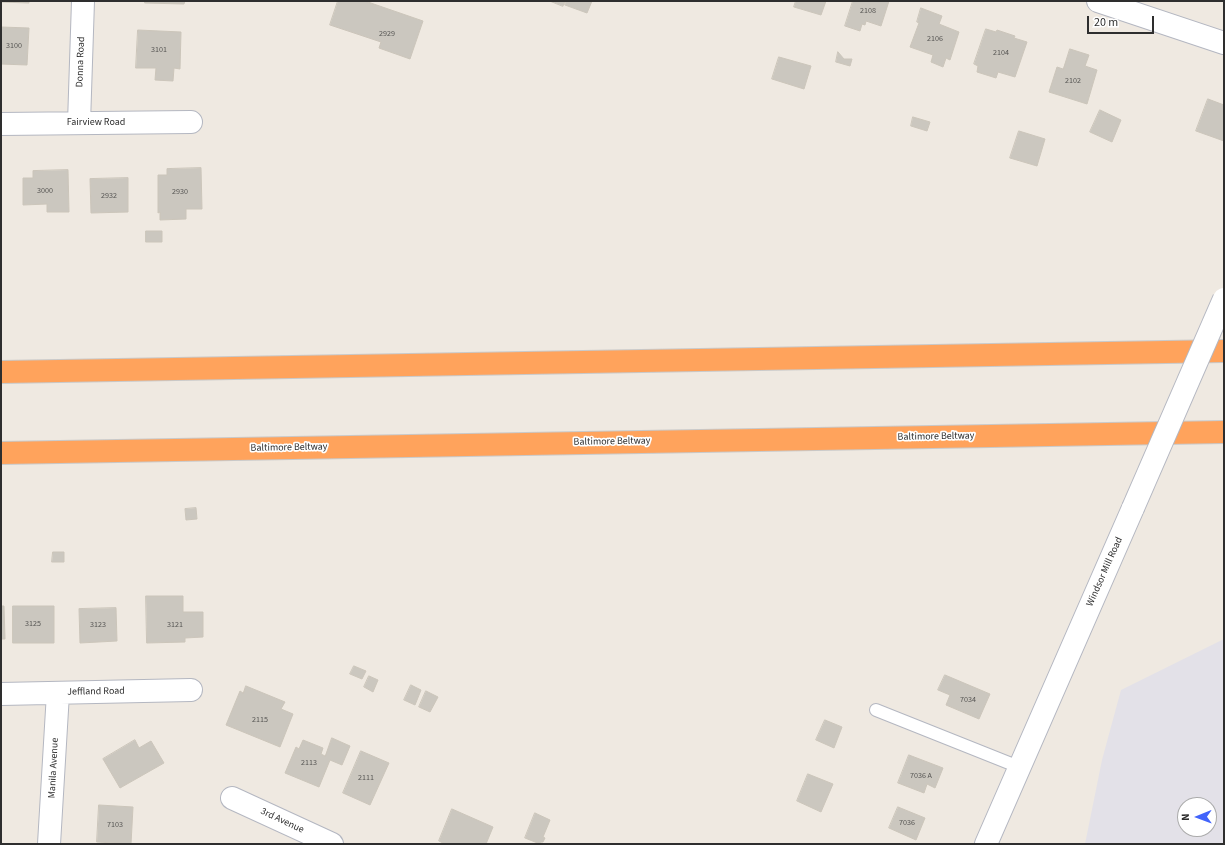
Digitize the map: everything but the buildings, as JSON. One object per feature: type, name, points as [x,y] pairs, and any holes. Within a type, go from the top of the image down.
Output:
[{"type":"highway","points":[[1,372],[1224,351]]},
{"type":"highway","name":"Baltimore Beltway","points":[[1,453],[1224,432]]},
{"type":"street","name":"Donna Road","points":[[79,123],[83,1]]},
{"type":"street","points":[[1098,1],[1224,43]]},
{"type":"street","name":"Fairview Road","points":[[1,124],[191,122]]},
{"type":"street","name":"Windsor Mill Road","points":[[986,844],[1224,299]]},
{"type":"street","name":"Jeffland Road","points":[[1,694],[191,690]]},
{"type":"street","name":"Manila Avenue","points":[[49,844],[58,693]]},
{"type":"street","name":"3rd Avenue","points":[[232,798],[332,844]]},
{"type":"lane","points":[[876,710],[1019,767]]},
{"type":"shaded area","points":[[1224,639],[1224,844],[1085,844],[1102,760],[1121,690]]}]
